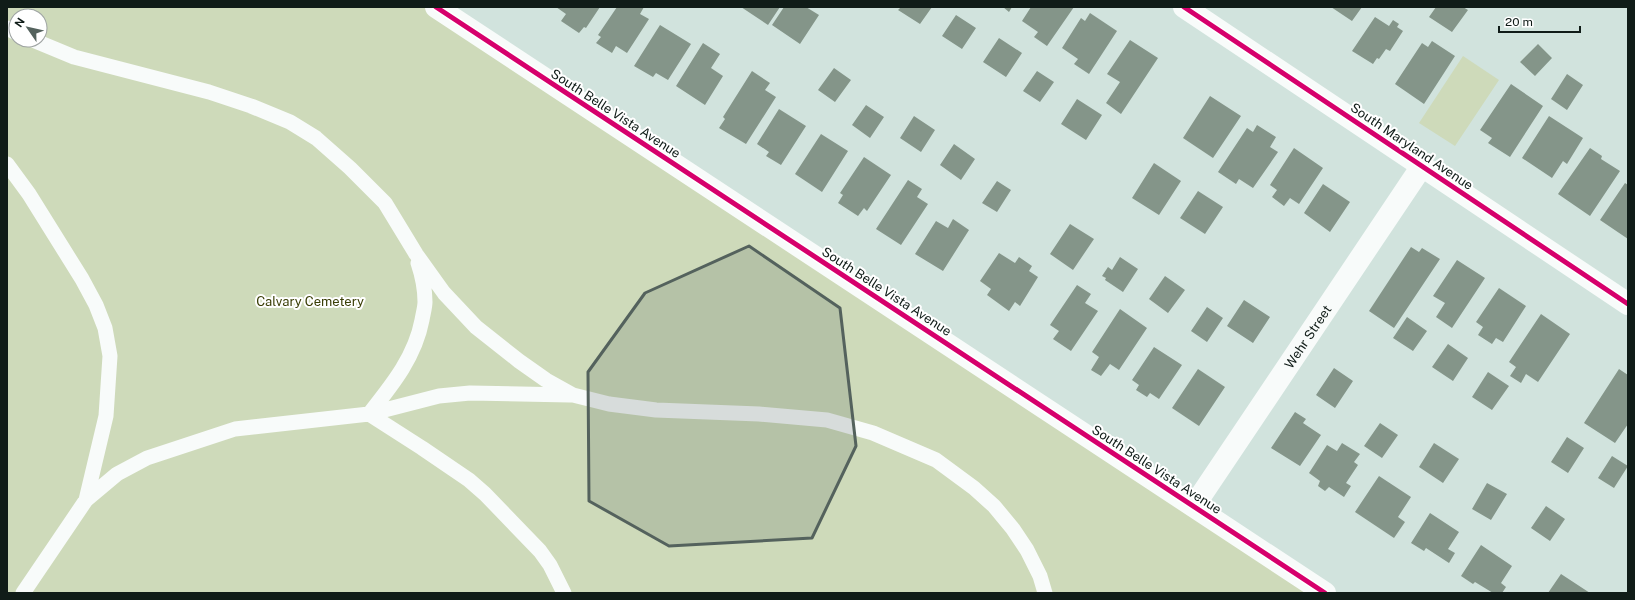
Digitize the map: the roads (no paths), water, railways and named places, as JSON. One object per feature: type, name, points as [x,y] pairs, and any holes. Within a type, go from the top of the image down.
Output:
[{"type":"street","name":"South Belle Vista Avenue","points":[[436,7],[1325,593]]},
{"type":"street","name":"South Maryland Avenue","points":[[1184,7],[1628,304]]},
{"type":"street","name":"Wehr Street","points":[[1194,506],[1422,166]]},
{"type":"lane","points":[[48,46],[74,57],[209,92],[251,106],[290,122],[316,138],[350,168],[385,203],[416,254],[444,293],[476,327],[546,380],[573,395]]},
{"type":"lane","points":[[7,164],[29,194],[67,253],[96,305],[105,328],[110,356],[106,416],[86,500]]},
{"type":"lane","points":[[368,414],[393,385],[406,364],[419,335],[425,303],[422,278],[416,254]]},
{"type":"lane","points":[[23,593],[86,500],[116,474],[147,458],[236,429],[368,414],[439,396],[470,393],[573,395],[609,404],[656,410],[759,414],[827,420],[874,433],[936,460],[954,472],[994,506],[1028,550],[1040,576],[1045,593]]},
{"type":"lane","points":[[368,414],[458,472],[485,494],[540,550],[564,593]]},
{"type":"park label","name":"Calvary Cemetery","points":[[310,301]]}]
